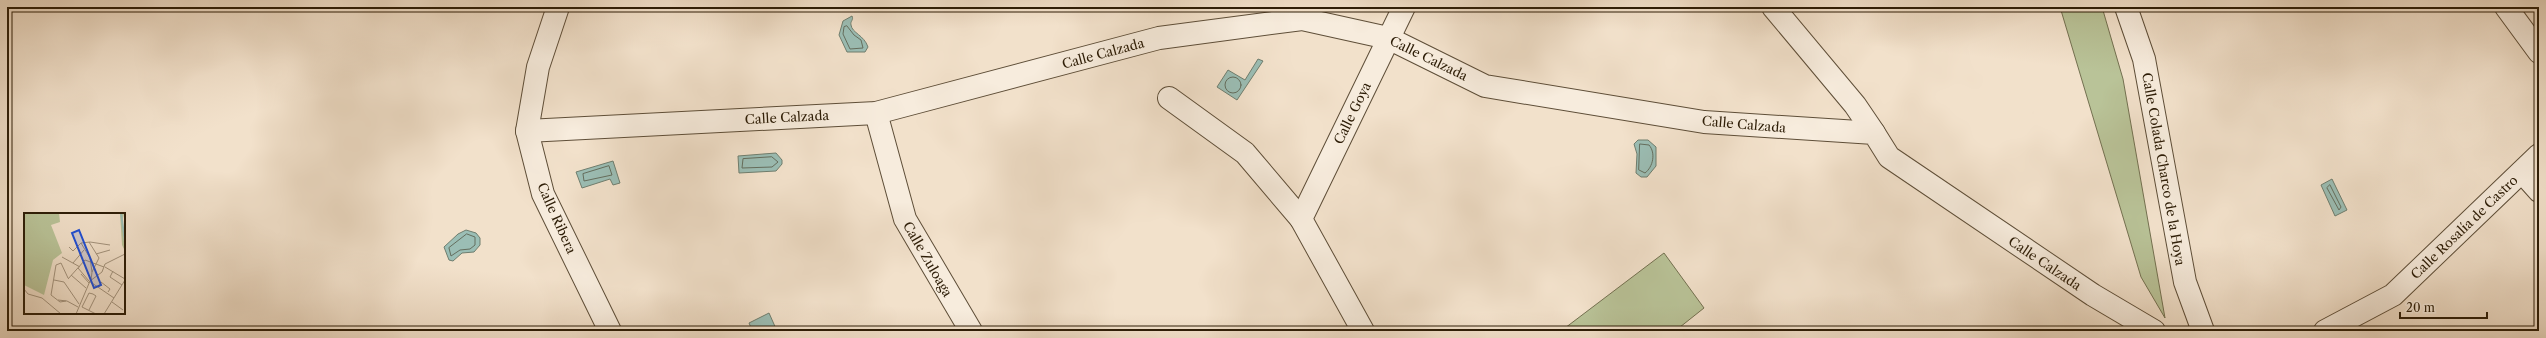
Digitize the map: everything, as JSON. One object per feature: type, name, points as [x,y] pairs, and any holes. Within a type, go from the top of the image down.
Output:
[{"type":"street","name":"Calle Ribera","points":[[558,7],[538,67],[527,131],[543,194],[610,331]]},
{"type":"street","name":"Calle Goya","points":[[1301,219],[1404,7]]},
{"type":"street","points":[[1773,7],[1855,106],[1874,133]]},
{"type":"street","name":"Calle Colada Charco de la Hoya","points":[[2126,7],[2144,59],[2185,282],[2203,331]]},
{"type":"street","points":[[2506,7],[2539,52]]},
{"type":"street","name":"Calle Calzada","points":[[527,131],[876,113],[1159,38],[1302,19],[1388,38],[1485,86],[1704,122],[1874,133],[1889,157],[2093,295],[2154,331]]},
{"type":"street","points":[[1169,98],[1244,153],[1301,219],[1363,331]]},
{"type":"street","name":"Calle Zuloaga","points":[[876,113],[904,219],[970,331]]},
{"type":"street","name":"Calle Rosalía de Castro","points":[[2325,331],[2393,295],[2539,155]]},
{"type":"street","points":[[2522,172],[2539,191]]},
{"type":"green space","points":[[2060,7],[2102,7],[2123,79],[2165,318],[2141,277]]},
{"type":"green space","points":[[1664,253],[1704,308],[1675,331],[1561,331]]},
{"type":"water","points":[[852,16],[852,28],[864,40],[868,47],[865,52],[847,52],[839,35],[843,21]]},
{"type":"water","points":[[1258,59],[1263,61],[1237,100],[1217,87],[1228,70],[1245,80]]},
{"type":"water","points":[[1638,140],[1648,140],[1656,147],[1656,166],[1647,177],[1641,177],[1636,173],[1637,154],[1634,144]]},
{"type":"water","points":[[776,153],[782,160],[782,164],[776,171],[739,173],[738,156]]},
{"type":"water","points":[[613,161],[620,183],[613,185],[610,179],[582,188],[576,172]]},
{"type":"water","points":[[2332,179],[2347,210],[2335,216],[2321,185]]},
{"type":"water","points":[[466,230],[476,233],[480,238],[480,245],[474,252],[462,253],[453,261],[449,260],[444,247],[458,234]]},
{"type":"water","points":[[769,313],[777,331],[760,331],[758,327],[752,330],[749,323]]}]
